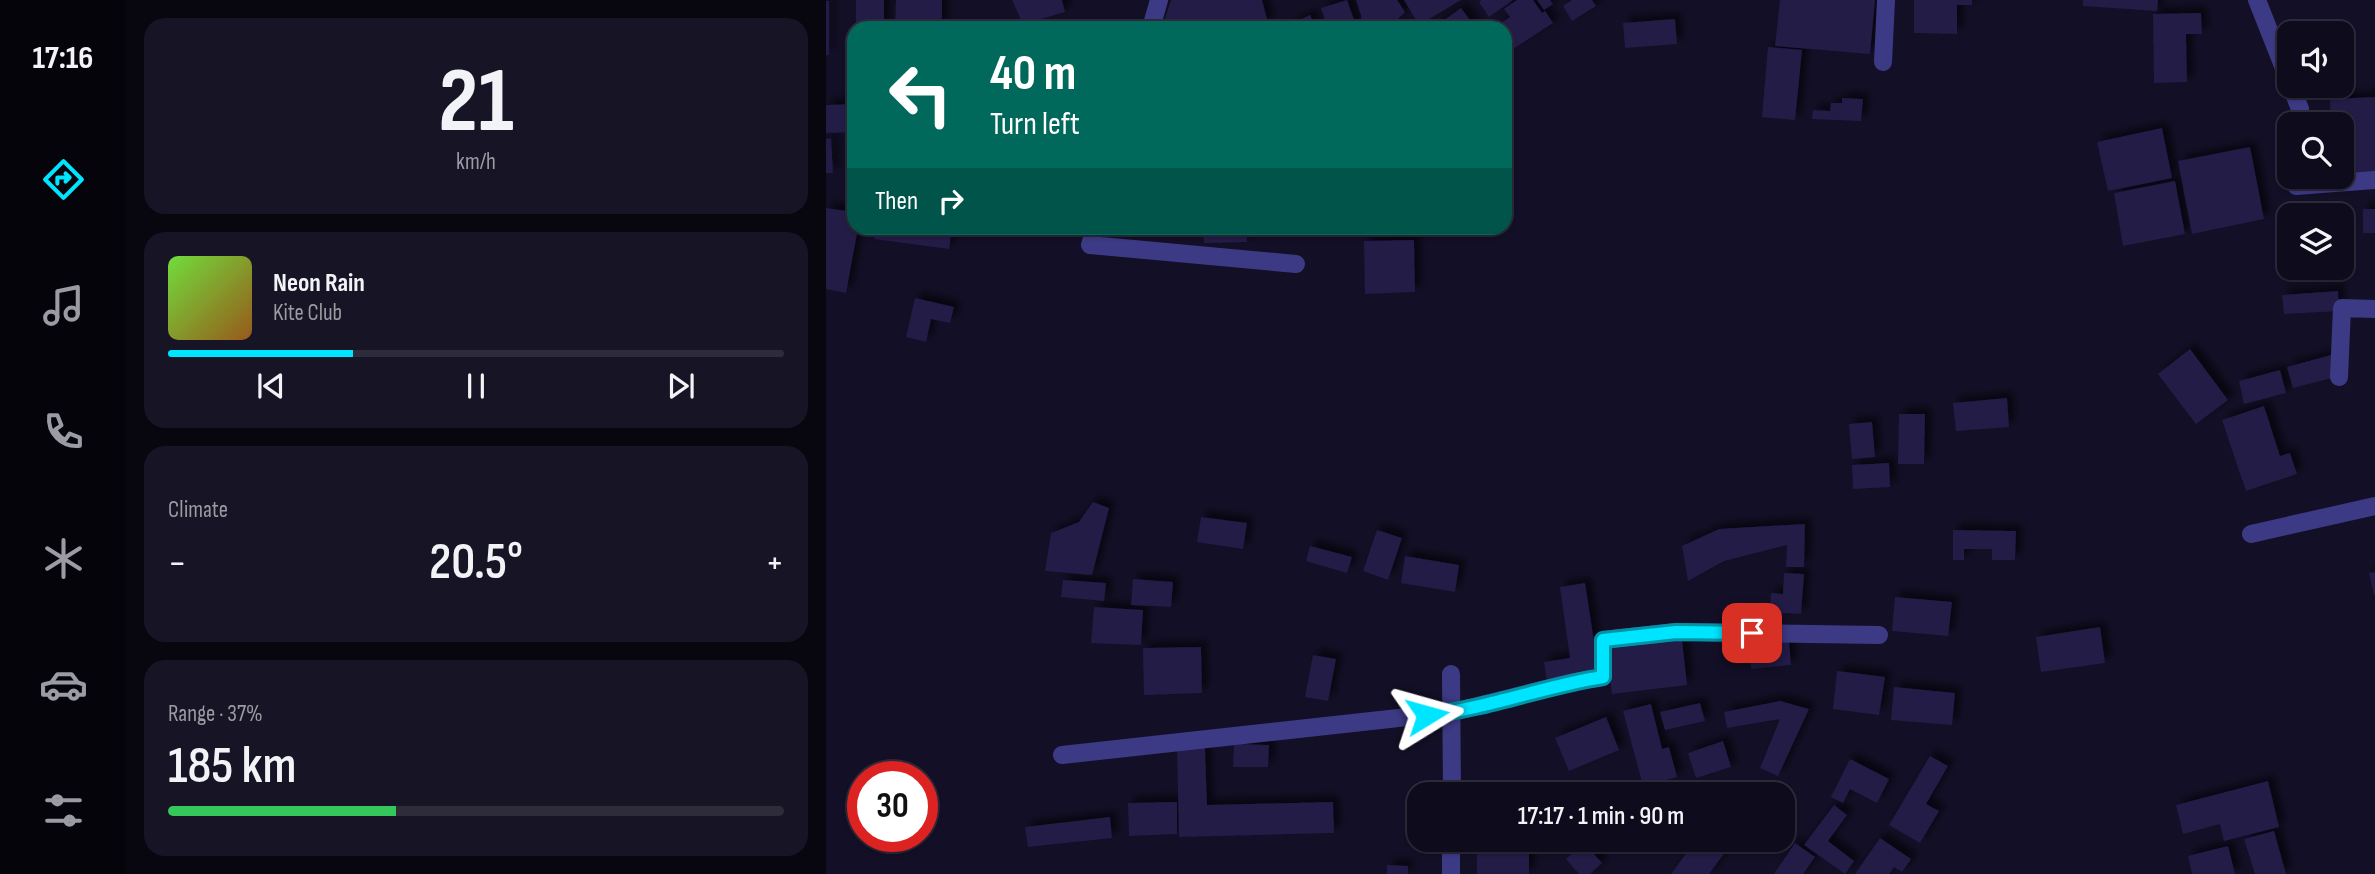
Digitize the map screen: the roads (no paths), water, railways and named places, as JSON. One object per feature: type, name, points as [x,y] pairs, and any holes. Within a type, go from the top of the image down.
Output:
[{"type":"street","points":[[1153,21],[1159,0]]},
{"type":"street","points":[[1883,62],[1886,0]]},
{"type":"street","points":[[2257,0],[2277,51]]},
{"type":"street","points":[[2354,182],[2375,180]]},
{"type":"street","points":[[1093,235],[1090,246],[1296,264]]},
{"type":"street","points":[[2339,377],[2342,308],[2375,309]]},
{"type":"street","points":[[2251,534],[2375,506]]},
{"type":"street","points":[[1062,755],[1452,712],[1603,677],[1603,640],[1676,632],[1879,635]]},
{"type":"street","points":[[1451,674],[1452,782]]},
{"type":"street","points":[[1451,852],[1451,874]]}]
